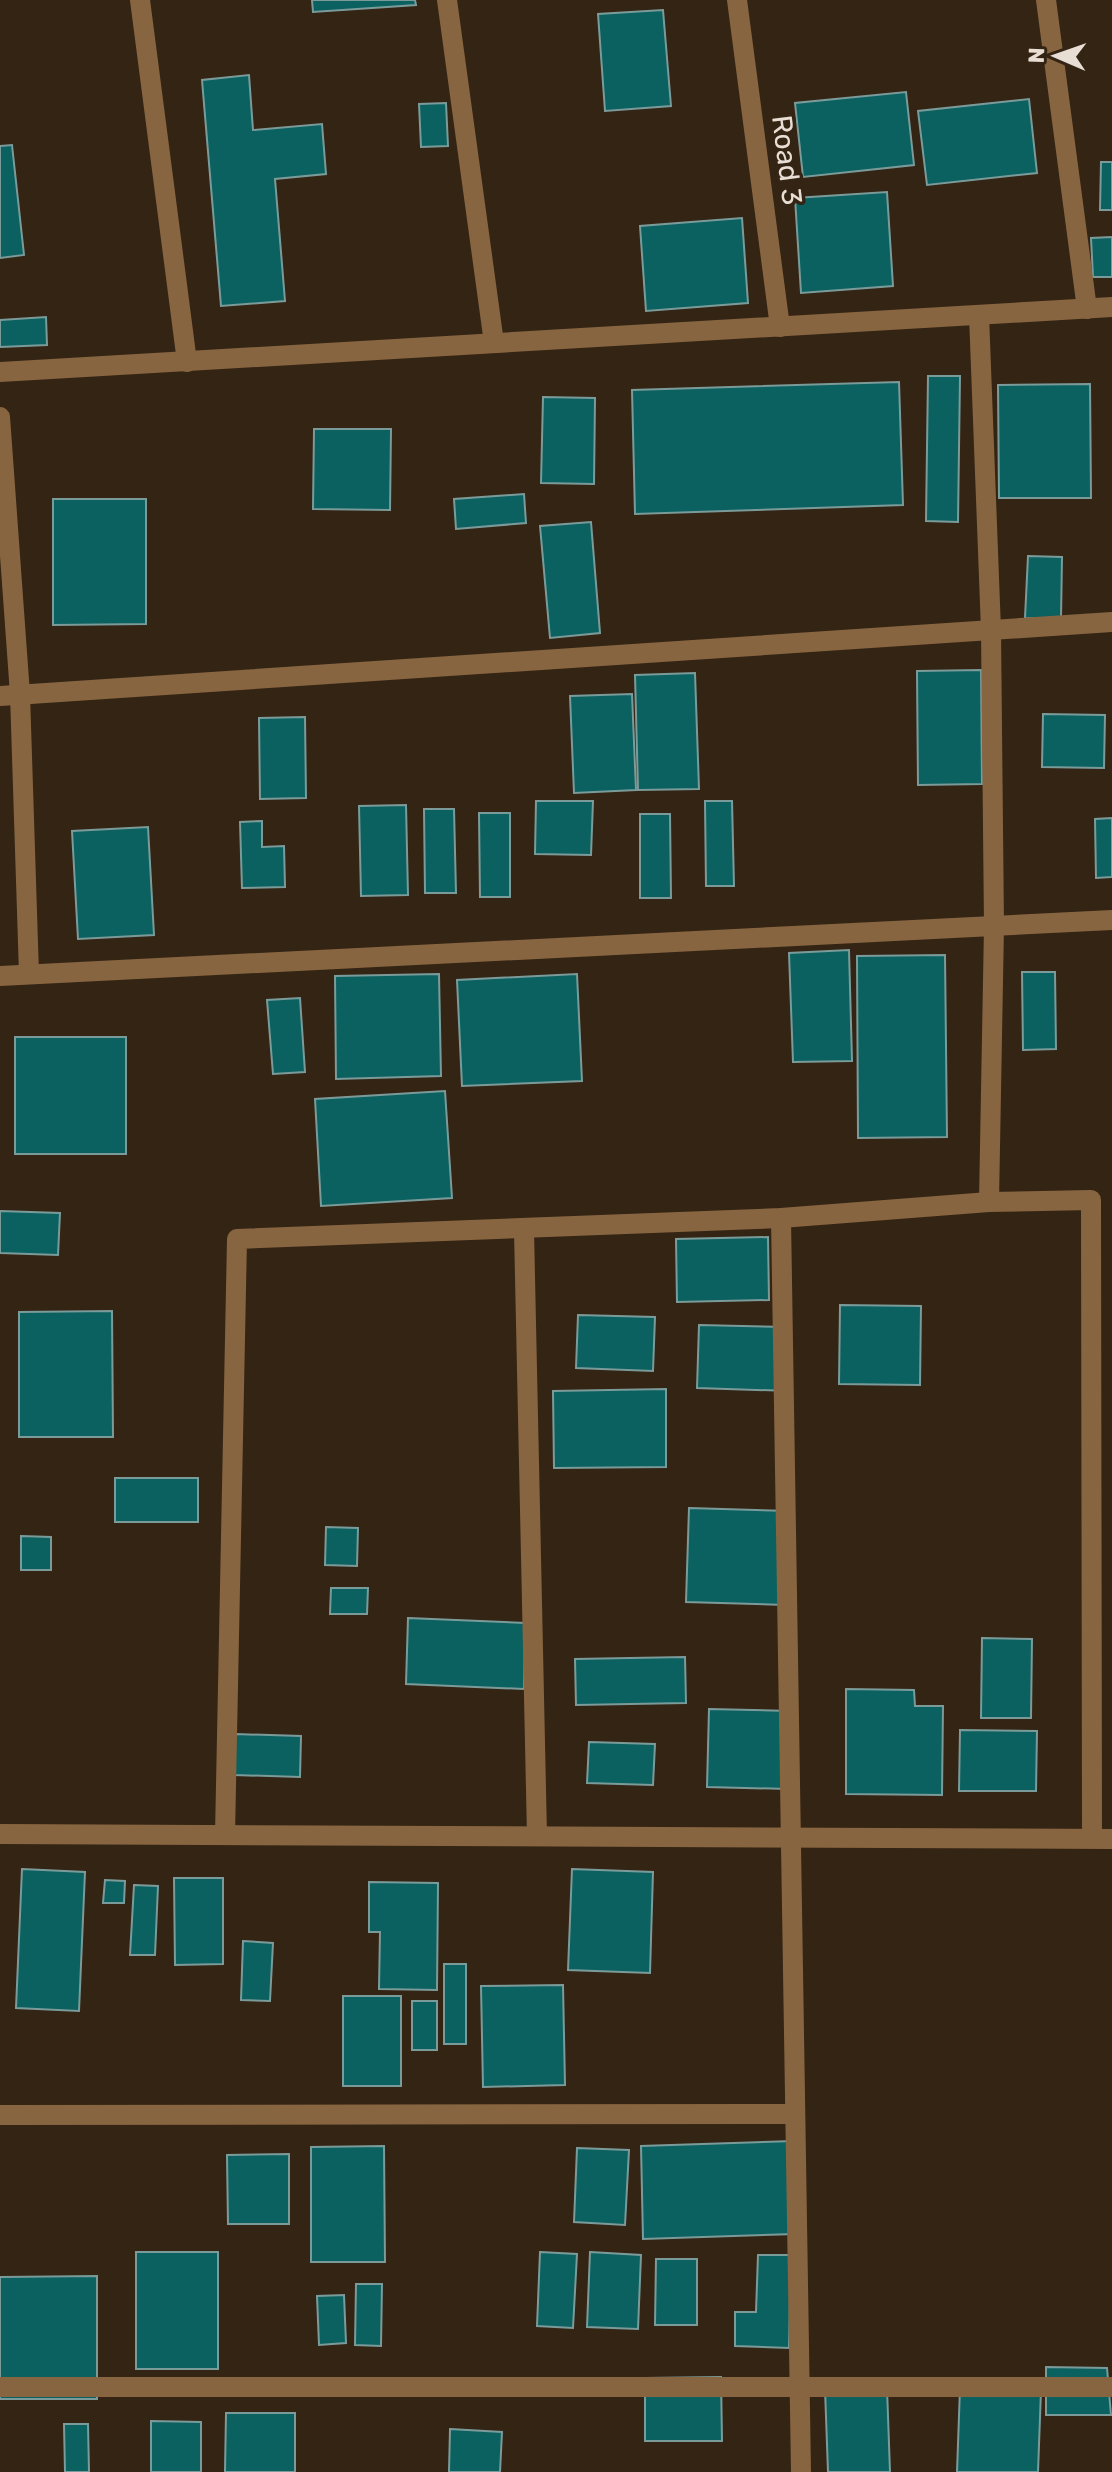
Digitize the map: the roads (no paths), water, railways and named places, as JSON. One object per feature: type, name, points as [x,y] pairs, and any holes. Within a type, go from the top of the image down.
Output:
[{"type":"street","points":[[140,0],[187,362]]},
{"type":"street","points":[[447,0],[494,343]]},
{"type":"street","name":"Road 3","points":[[737,0],[780,327]]},
{"type":"street","points":[[1046,0],[1087,309]]},
{"type":"street","points":[[0,372],[1112,307]]},
{"type":"street","points":[[979,315],[991,630],[994,926],[989,1202]]},
{"type":"street","points":[[0,417],[10,695],[29,974]]},
{"type":"street","points":[[10,695],[1112,622]]},
{"type":"street","points":[[0,976],[1112,920]]},
{"type":"street","points":[[0,1834],[225,1835],[1102,1838],[1091,1200],[989,1202],[781,1218],[524,1230],[237,1239],[225,1835]]},
{"type":"street","points":[[781,1218],[801,2472]]},
{"type":"street","points":[[524,1230],[537,1836]]},
{"type":"street","points":[[0,2115],[795,2114]]},
{"type":"street","points":[[0,2387],[1112,2387]]}]
